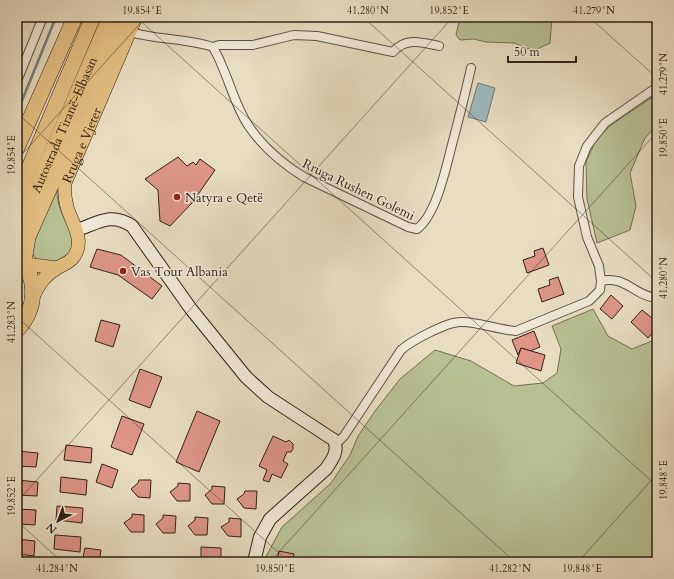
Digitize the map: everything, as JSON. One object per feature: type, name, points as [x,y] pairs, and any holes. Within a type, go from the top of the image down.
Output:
[{"type":"highway","points":[[17,148],[75,17]]},
{"type":"highway","name":"Autostrada Tiranë-Elbasan","points":[[17,196],[92,17]]},
{"type":"highway","name":"Autostrada Tiranë-Elbasan","points":[[17,233],[110,17]]},
{"type":"highway","points":[[17,330],[28,314],[33,297],[31,278],[22,260],[28,237],[126,17]]},
{"type":"main road","name":"Rruga e Vjeter","points":[[33,297],[42,281],[56,268],[71,260],[76,254],[78,242],[77,230],[67,209],[64,196],[65,183],[105,86],[136,17]]},
{"type":"main road","points":[[22,260],[56,268]]},
{"type":"street","points":[[17,81],[43,17]]},
{"type":"street","points":[[130,32],[139,35],[192,41],[213,47],[219,45],[253,45],[294,35],[317,36],[393,52],[398,46],[417,41],[439,46]]},
{"type":"street","name":"Rruga Rushen Golemi","points":[[213,47],[247,124],[257,138],[271,151],[294,171],[304,177],[408,227],[417,229],[423,225],[427,218],[442,183],[471,68]]},
{"type":"street","points":[[254,562],[260,537],[270,519],[326,469],[333,459],[336,444],[344,436],[401,350],[413,342],[453,323],[461,322],[516,331],[589,301],[600,290],[601,281],[599,266],[587,237],[578,197],[579,166],[587,146],[605,123],[657,87]]},
{"type":"street","points":[[77,230],[107,220],[116,219],[124,221],[132,226],[191,309],[246,377],[268,397],[330,436],[336,444]]},
{"type":"street","points":[[601,281],[609,279],[624,282],[642,295],[657,298]]},
{"type":"green space","points":[[460,17],[552,17],[550,43],[533,51],[514,43],[486,42],[474,39],[460,40],[456,35]]},
{"type":"green space","points":[[657,94],[657,125],[645,138],[630,173],[636,206],[630,230],[597,243],[587,199],[586,162],[597,138],[611,125]]},
{"type":"green space","points":[[58,181],[57,194],[59,206],[72,233],[73,249],[57,261],[37,260],[33,255],[31,248]]},
{"type":"green space","points":[[593,309],[608,336],[632,349],[657,339],[657,562],[263,562],[282,527],[331,483],[350,455],[358,436],[400,379],[435,350],[471,361],[514,386],[543,383],[557,373],[561,349],[552,326]]},
{"type":"water","points":[[478,83],[495,88],[486,122],[468,117]]},
{"type":"building","points":[[17,17],[22,17],[19,37],[17,37]]},
{"type":"building","name":"Natyra e Qetë","points":[[178,157],[187,166],[193,162],[196,165],[200,159],[215,170],[192,203],[170,226],[160,221],[158,190],[145,179]]},
{"type":"building","points":[[543,248],[549,265],[527,273],[523,260],[535,256],[534,251]]},
{"type":"building","name":"Vas Tour Albania","points":[[97,249],[121,255],[162,286],[152,299],[118,275],[90,267]]},
{"type":"building","points":[[558,277],[564,294],[542,302],[538,289],[550,285],[549,280]]},
{"type":"building","points":[[611,295],[623,306],[612,319],[600,309]]},
{"type":"building","points":[[642,310],[657,322],[657,328],[648,338],[631,322]]},
{"type":"building","points":[[101,320],[120,325],[113,347],[95,341]]},
{"type":"building","points":[[534,331],[540,347],[530,351],[521,348],[518,355],[512,340]]},
{"type":"building","points":[[521,348],[545,355],[541,371],[516,363]]},
{"type":"building","points":[[140,369],[162,377],[150,408],[129,400]]},
{"type":"building","points":[[197,411],[220,421],[199,472],[176,462]]},
{"type":"building","points":[[122,416],[144,424],[132,455],[111,447]]},
{"type":"building","points":[[273,436],[286,442],[289,440],[293,444],[293,449],[291,452],[287,452],[283,461],[288,464],[281,478],[272,474],[269,482],[263,480],[267,470],[259,466]]},
{"type":"building","points":[[66,445],[92,448],[91,463],[64,460]]},
{"type":"building","points":[[17,451],[38,453],[36,467],[17,466]]},
{"type":"building","points":[[102,464],[118,470],[112,488],[96,482]]},
{"type":"building","points":[[61,477],[87,480],[86,495],[60,492]]},
{"type":"building","points":[[17,480],[38,482],[37,496],[17,495]]},
{"type":"building","points":[[139,480],[151,480],[150,498],[138,497],[131,489],[138,483]]},
{"type":"building","points":[[178,483],[190,484],[190,501],[177,501],[170,492],[178,486]]},
{"type":"building","points":[[212,486],[225,487],[224,504],[212,504],[205,495],[212,489]]},
{"type":"building","points":[[245,491],[257,491],[256,509],[244,508],[237,499],[244,494]]},
{"type":"building","points":[[57,506],[83,508],[82,523],[56,520]]},
{"type":"building","points":[[17,509],[36,510],[35,525],[17,524]]},
{"type":"building","points":[[132,514],[144,515],[144,532],[131,532],[124,523],[132,517]]},
{"type":"building","points":[[163,515],[176,516],[175,533],[163,533],[156,524],[163,518]]},
{"type":"building","points":[[195,517],[208,518],[207,535],[195,535],[188,526],[195,520]]},
{"type":"building","points":[[229,518],[241,519],[241,537],[228,536],[221,527],[229,522]]},
{"type":"building","points":[[55,535],[81,537],[80,552],[54,549]]},
{"type":"building","points":[[17,539],[35,541],[34,556],[17,554]]},
{"type":"building","points":[[201,547],[221,548],[221,562],[201,562]]},
{"type":"building","points":[[85,548],[101,550],[99,562],[82,562]]},
{"type":"building","points":[[279,551],[294,554],[292,562],[277,562]]},
{"type":"waterway","points":[[17,113],[56,17]]},
{"type":"place","name":"Natyra e Qetë","points":[[177,197]]},
{"type":"place","name":"Vas Tour Albania","points":[[123,271]]}]
